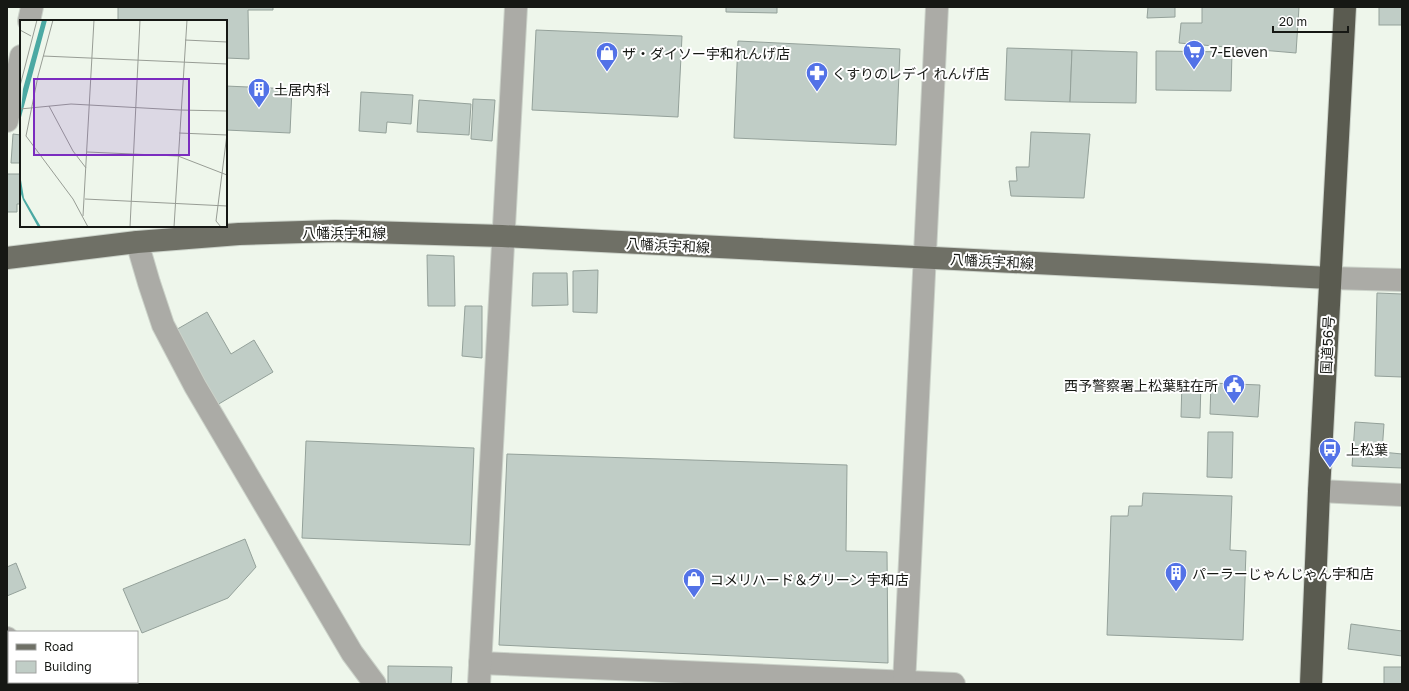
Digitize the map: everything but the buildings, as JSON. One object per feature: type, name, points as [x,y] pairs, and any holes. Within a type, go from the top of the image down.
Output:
[{"type":"highway","name":"国道56号","points":[[1311,684],[1319,491],[1345,7]]},
{"type":"main road","name":"八幡浜宇和線","points":[[7,258],[137,242],[239,234],[335,231],[502,236],[1330,278]]},
{"type":"street","points":[[29,20],[32,7]]},
{"type":"street","points":[[516,7],[502,236],[480,674],[954,684]]},
{"type":"street","points":[[904,683],[937,7]]},
{"type":"street","points":[[7,121],[20,61]]},
{"type":"street","points":[[137,242],[148,283],[163,325],[195,386],[352,653],[375,684]]},
{"type":"street","points":[[1330,278],[1402,280]]},
{"type":"street","points":[[1319,491],[1402,494]]},
{"type":"place","name":"7-Eleven","points":[[1194,70]]},
{"type":"place","name":"ザ・ダイソー宇和れんげ店","points":[[607,72]]},
{"type":"place","name":"くすりのレデイ れんげ店","points":[[817,92]]},
{"type":"place","name":"土居内科","points":[[259,108]]},
{"type":"place","name":"西予警察署上松葉駐在所","points":[[1234,404]]},
{"type":"place","name":"上松葉","points":[[1330,468]]},
{"type":"place","name":"パーラーじゃんじゃん宇和店","points":[[1176,592]]},
{"type":"place","name":"コメリハード＆グリーン 宇和店","points":[[694,598]]}]
